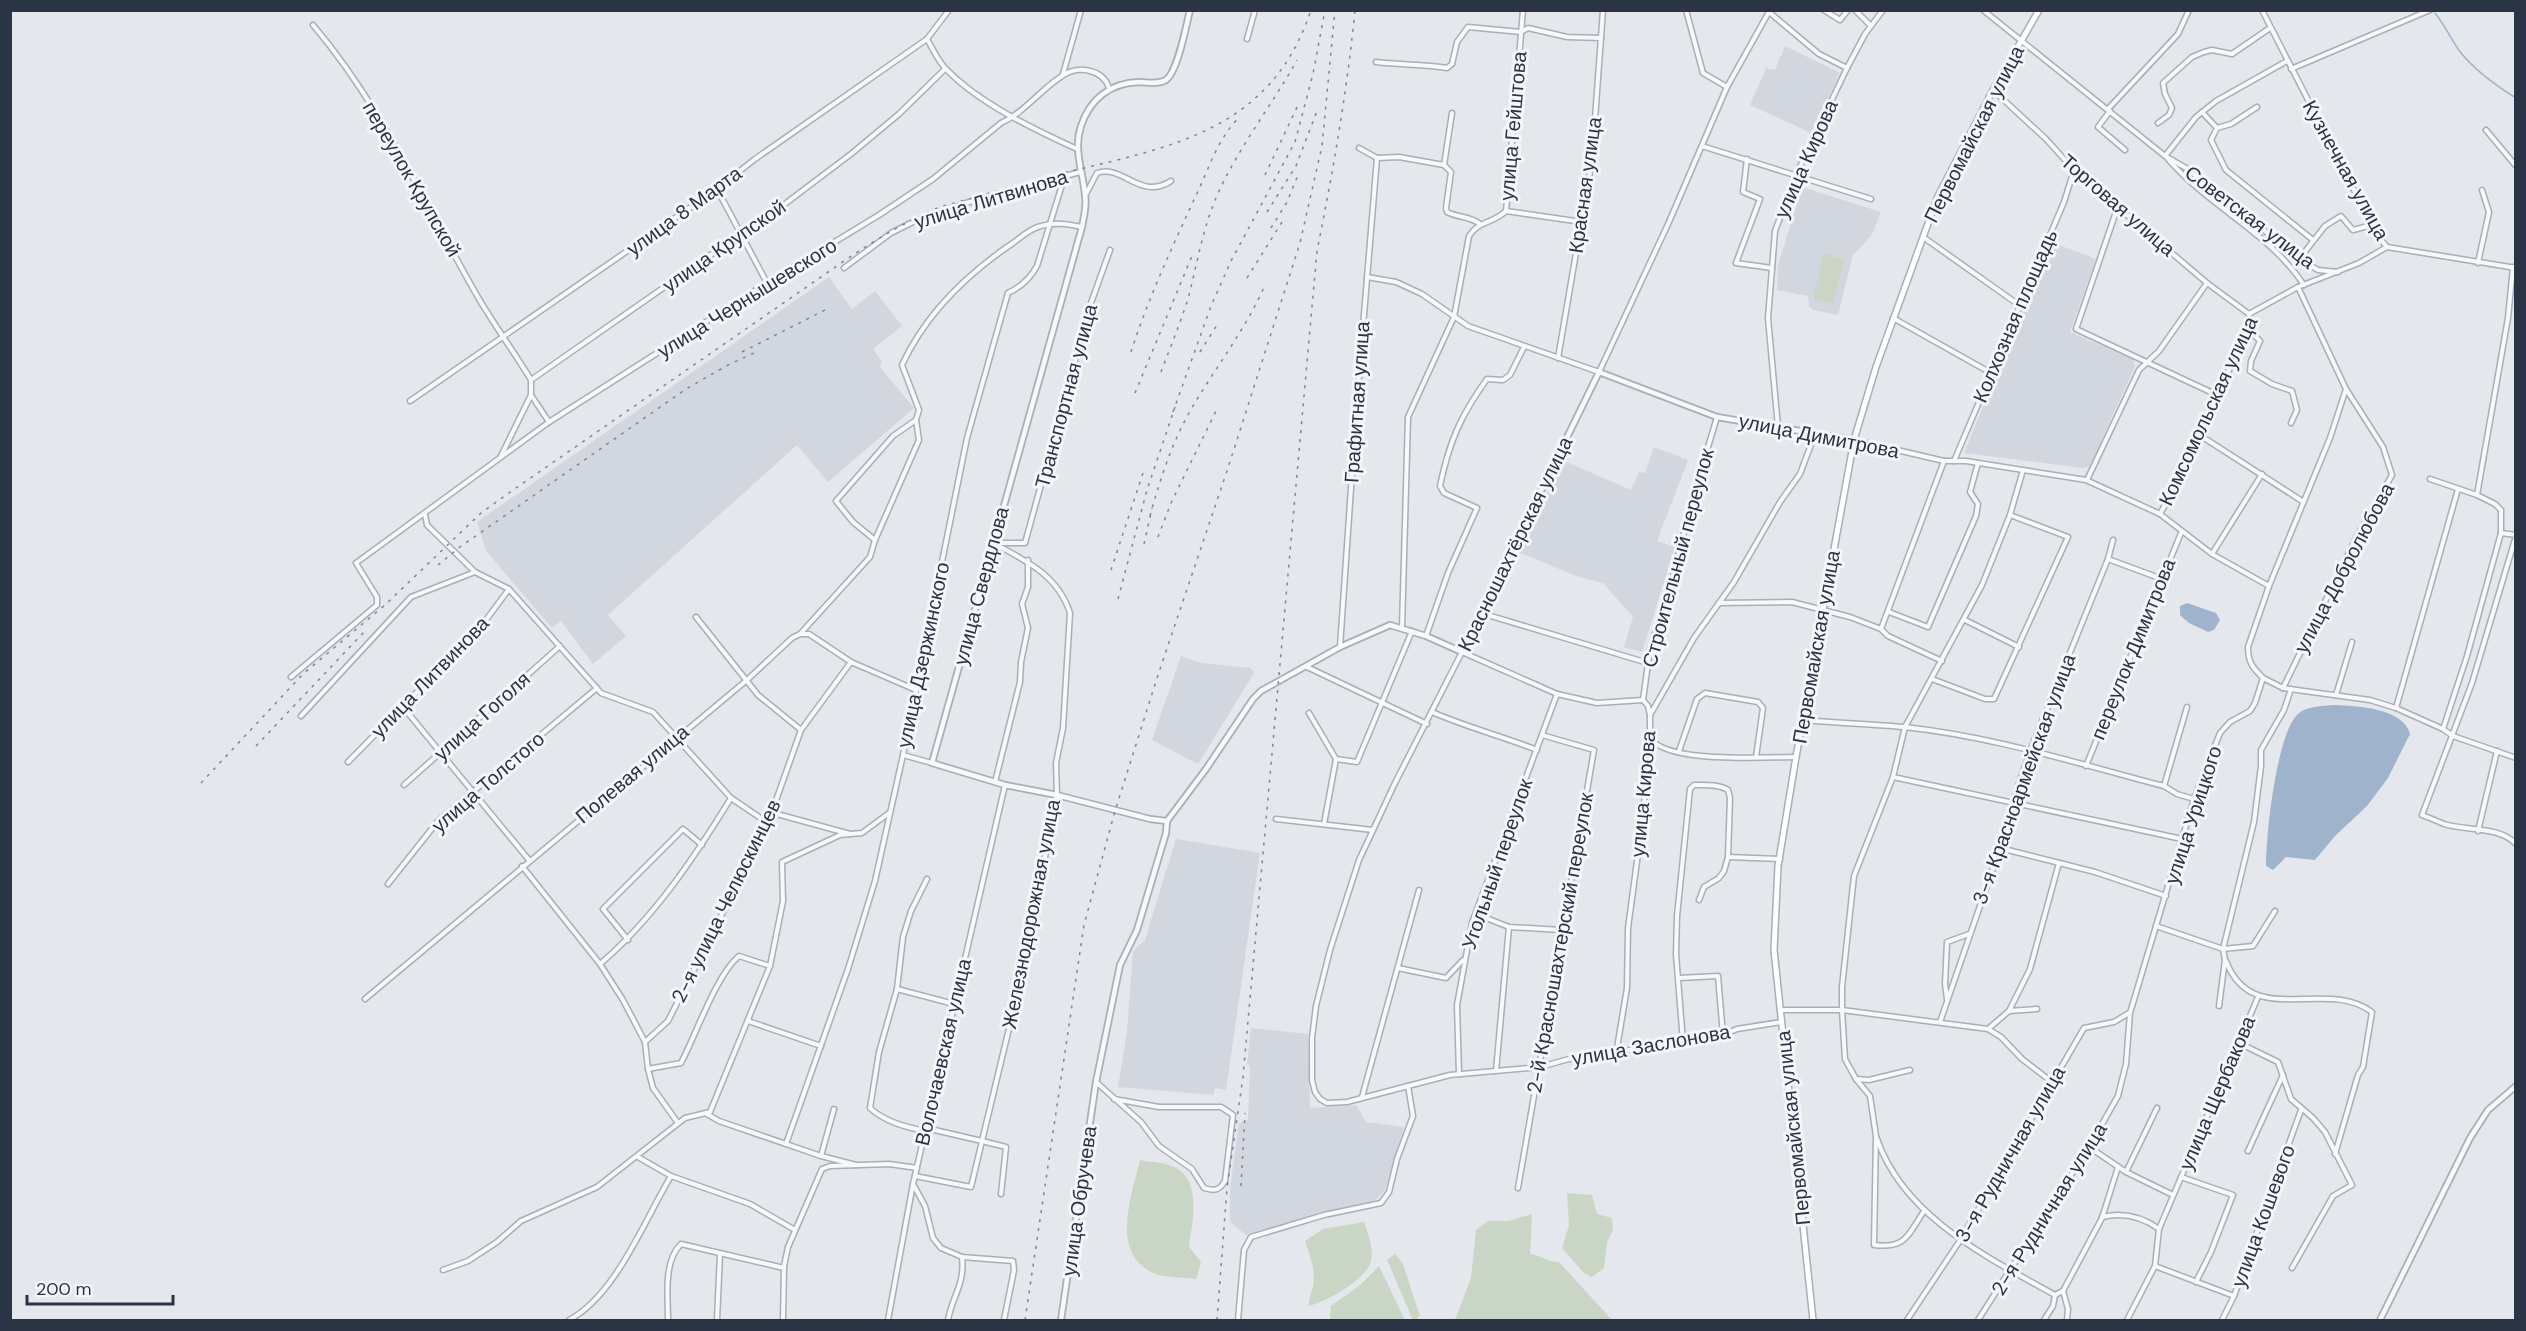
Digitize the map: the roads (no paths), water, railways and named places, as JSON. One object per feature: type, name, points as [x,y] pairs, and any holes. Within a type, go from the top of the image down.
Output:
[{"type":"main road","name":"Первомайская улица","points":[[1813,1320],[1774,950],[1775,906],[1780,858],[1796,757],[1854,440],[1893,317],[1938,196],[1993,90],[2039,10]]},
{"type":"street","name":"улица 8 Марта","points":[[410,401],[717,189],[755,159],[927,39],[949,10]]},
{"type":"street","points":[[1063,75],[1081,10]]},
{"type":"street","points":[[1086,195],[1077,149],[1081,124],[1091,106],[1109,88],[1121,84],[1158,83],[1166,80],[1175,64],[1190,10]]},
{"type":"street","points":[[1247,39],[1255,10]]},
{"type":"street","name":"улица Гейштова","points":[[1480,224],[1497,220],[1506,211],[1523,10]]},
{"type":"street","name":"Красная улица","points":[[1558,358],[1592,160],[1603,10]]},
{"type":"street","points":[[1686,10],[1703,73],[1727,87]]},
{"type":"street","points":[[1824,10],[1840,20],[1848,10]]},
{"type":"street","points":[[1855,10],[1871,26]]},
{"type":"street","name":"улица Кирова","points":[[1778,428],[1768,318],[1775,231],[1796,175],[1848,68],[1871,26],[1883,10]]},
{"type":"street","name":"Советская улица","points":[[1983,10],[2020,42],[2165,156],[2186,179],[2281,255],[2304,285]]},
{"type":"street","points":[[2125,150],[2098,127],[2109,110],[2178,34],[2189,10]]},
{"type":"street","name":"Кузнечная улица","points":[[2262,10],[2372,225],[2387,247],[2514,267]]},
{"type":"street","points":[[2291,69],[2430,10]]},
{"type":"street","points":[[1769,11],[1819,54],[1848,68]]},
{"type":"street","name":"Красношахтёрская улица","points":[[1315,1092],[1312,1080],[1312,1059],[1316,1006],[1338,924],[1359,860],[1599,372],[1727,87],[1769,11]]},
{"type":"street","name":"переулок Крупской","points":[[313,25],[333,49],[403,156],[480,300],[505,337]]},
{"type":"street","points":[[1376,62],[1407,66],[1427,64],[1448,68],[1452,64],[1456,42],[1468,27],[1521,32],[1528,28],[1567,37],[1601,38]]},
{"type":"street","points":[[2158,123],[2169,115],[2172,108],[2165,94],[2163,83],[2192,57],[2212,50],[2232,54],[2270,28]]},
{"type":"street","points":[[927,39],[945,69],[1012,118],[1077,149]]},
{"type":"street","points":[[2165,156],[2202,112],[2216,101],[2287,61]]},
{"type":"street","name":"улица Крупской","points":[[531,380],[742,233],[749,231],[851,154],[899,114],[945,69]]},
{"type":"street","points":[[1063,75],[1075,70],[1095,71],[1107,80],[1109,88]]},
{"type":"street","name":"улица Чернышевского","points":[[291,677],[377,605],[377,597],[356,563],[549,422],[933,179],[1063,75]]},
{"type":"street","name":"Торговая улица","points":[[1993,90],[2046,139],[2074,170],[2207,283],[2249,314]]},
{"type":"street","points":[[2257,107],[2231,124],[2217,128],[2211,140],[2226,170],[2313,240]]},
{"type":"street","points":[[1444,165],[1452,112]]},
{"type":"street","points":[[2202,112],[2217,128]]},
{"type":"street","points":[[2486,130],[2516,166]]},
{"type":"street","points":[[1702,146],[1871,199]]},
{"type":"street","points":[[1359,148],[1377,158],[1399,157],[1444,165],[1451,172],[1447,212],[1473,218],[1480,224],[1469,236],[1454,317],[1408,417],[1402,628]]},
{"type":"street","name":"Советская улица","points":[[2165,156],[2186,168],[2300,258],[2318,270],[2338,272]]},
{"type":"street","name":"Графитная улица","points":[[1341,647],[1377,158]]},
{"type":"street","points":[[1747,159],[1743,192],[1760,199],[1736,263],[1772,268]]},
{"type":"street","points":[[1086,195],[1097,173],[1106,170],[1150,188],[1160,188],[1171,181]]},
{"type":"street","name":"Колхозная площадь","points":[[1954,461],[2064,202],[2074,170]]},
{"type":"street","name":"улица Литвинова","points":[[844,268],[891,233],[915,221],[966,203],[1080,172]]},
{"type":"street","name":"улица Дзержинского","points":[[786,1144],[862,926],[875,881],[903,756],[967,438],[1008,293],[1032,276],[1051,224],[1065,175]]},
{"type":"street","points":[[717,189],[767,283]]},
{"type":"street","points":[[2478,263],[2489,212],[2482,190]]},
{"type":"street","name":"улица Свердлова","points":[[932,763],[1082,227],[1086,195]]},
{"type":"street","points":[[2118,206],[2076,328],[2217,395]]},
{"type":"street","points":[[1506,211],[1582,222]]},
{"type":"street","points":[[2300,258],[2325,226],[2341,216],[2353,230],[2372,225]]},
{"type":"street","points":[[874,540],[853,522],[836,501],[892,436],[916,420],[919,410],[902,365],[917,336],[943,302],[982,264],[1039,226],[1061,223],[1082,227]]},
{"type":"street","points":[[1923,236],[2019,305]]},
{"type":"street","name":"Комсомольская улица","points":[[2160,514],[2177,483],[2248,329],[2249,314],[2298,287],[2338,272],[2387,247]]},
{"type":"street","name":"Транспортная улица","points":[[993,543],[1025,543],[1091,303],[1110,250]]},
{"type":"street","points":[[2477,495],[2508,318],[2514,267]]},
{"type":"street","name":"улица Димитрова","points":[[1367,278],[1396,282],[1422,294],[1468,326],[1717,417],[1854,440],[1944,461],[1978,463],[2086,480],[2160,514],[2181,533],[2212,554],[2269,586]]},
{"type":"street","points":[[2086,480],[2139,370],[2159,351],[2207,283]]},
{"type":"street","name":"Советская улица","points":[[2298,287],[2346,389],[2383,447]]},
{"type":"street","points":[[1893,317],[1991,373]]},
{"type":"street","points":[[2508,318],[2516,319]]},
{"type":"street","points":[[2248,329],[2260,341],[2251,361],[2250,371],[2272,384],[2292,391],[2296,410],[2291,423]]},
{"type":"street","points":[[500,458],[531,395],[531,380],[505,337]]},
{"type":"street","points":[[1426,636],[1448,573],[1477,508],[1444,493],[1440,486],[1451,440],[1487,379],[1503,380],[1510,375],[1524,347]]},
{"type":"street","points":[[2346,389],[2340,412],[2302,501],[2248,647],[2251,666],[2263,678],[2283,688],[2370,700],[2396,708],[2443,729],[2453,736],[2516,758]]},
{"type":"street","points":[[531,395],[549,422]]},
{"type":"street","name":"Строительный переулок","points":[[1642,700],[1657,625],[1685,535],[1692,497],[1717,417]]},
{"type":"street","name":"Полевая улица","points":[[365,999],[747,680],[792,638],[800,634],[870,557],[874,540],[919,440],[916,420]]},
{"type":"street","name":"улица Кирова","points":[[1616,1054],[1627,988],[1628,928],[1650,750],[1650,715],[1688,647],[1734,582],[1780,502],[1800,474],[1815,434]]},
{"type":"street","points":[[2198,434],[2302,501]]},
{"type":"street","name":"улица Добролюбова","points":[[2283,688],[2356,538],[2392,475],[2383,447]]},
{"type":"street","points":[[1881,628],[1889,612],[1944,461]]},
{"type":"street","points":[[1889,612],[1928,627],[1976,516],[1978,504],[1970,492],[1978,463]]},
{"type":"street","points":[[1923,1211],[1903,1243],[1891,1247],[1874,1245],[1876,1136],[1870,1096],[1856,1079],[1845,1059],[1842,1010],[1842,987],[1854,876],[1893,777],[1905,727],[1982,585],[2010,515],[2023,470]]},
{"type":"street","points":[[2212,554],[2262,474]]},
{"type":"street","points":[[2430,479],[2477,495],[2496,504],[2501,510],[2501,533],[2467,656],[2443,729]]},
{"type":"street","points":[[2396,708],[2458,489]]},
{"type":"street","points":[[425,514],[427,525],[475,572],[509,589],[601,693],[653,712],[731,798],[768,823],[777,814],[852,834]]},
{"type":"street","points":[[1932,679],[1985,699],[1994,699],[2019,647],[2068,537],[2010,515]]},
{"type":"street","name":"переулок Димитрова","points":[[2086,766],[2181,533]]},
{"type":"street","points":[[2501,533],[2516,536],[2472,683],[2422,815],[2445,824],[2510,837],[2516,844]]},
{"type":"street","name":"3-я Красноармейская улица","points":[[1940,1022],[2000,848],[2030,751],[2108,559],[2113,540]]},
{"type":"street","name":"Железнодорожная улица","points":[[915,1176],[971,1187],[1013,1012],[1017,978],[1028,945],[1057,795],[1056,763],[1063,728],[1070,613],[1065,599],[1028,560],[993,543]]},
{"type":"street","points":[[2108,559],[2162,579]]},
{"type":"street","points":[[995,782],[1020,682],[1021,662],[1028,628],[1022,604],[1028,587],[1028,560]]},
{"type":"street","points":[[301,716],[411,597],[475,572]]},
{"type":"street","name":"улица Литвинова","points":[[348,762],[480,628],[509,589]]},
{"type":"street","points":[[1718,603],[1771,601],[1823,609],[1881,628],[1888,636],[1942,662]]},
{"type":"street","points":[[1481,613],[1648,663]]},
{"type":"street","points":[[696,616],[758,694],[801,730]]},
{"type":"street","points":[[1965,620],[2019,647]]},
{"type":"street","points":[[903,756],[1005,785],[1057,795],[1150,819],[1167,820],[1261,691],[1341,647],[1390,625],[1426,636],[1557,694],[1597,703],[1642,700],[1648,706],[1650,715]]},
{"type":"street","points":[[1336,759],[1357,762],[1412,631]]},
{"type":"street","points":[[800,634],[809,634],[851,662],[916,690]]},
{"type":"street","points":[[2336,695],[2352,642]]},
{"type":"street","name":"улица Гоголя","points":[[404,785],[442,754],[560,646]]},
{"type":"street","name":"2-я улица Челюскинцев","points":[[645,1042],[668,1021],[768,823],[801,730],[851,662]]},
{"type":"street","points":[[1307,667],[1427,724]]},
{"type":"street","name":"улица Урицкого","points":[[2118,1096],[2126,1064],[2130,1013],[2194,800],[2220,733],[2230,722],[2250,711],[2263,678]]},
{"type":"street","name":"улица Толстого","points":[[388,884],[438,821],[597,688]]},
{"type":"street","name":"улица Щербакова","points":[[2219,1006],[2225,960],[2223,949],[2254,822],[2261,750],[2284,710],[2291,689]]},
{"type":"street","points":[[1678,751],[1697,699],[1705,693],[1758,702],[1763,708],[1756,758]]},
{"type":"street","name":"Угольный переулок","points":[[1459,1074],[1457,1005],[1464,958],[1476,914],[1557,694]]},
{"type":"street","points":[[404,707],[529,860]]},
{"type":"street","points":[[2164,786],[2187,707]]},
{"type":"street","points":[[1432,712],[1462,725],[1537,750]]},
{"type":"street","points":[[1309,713],[1336,759],[1324,824]]},
{"type":"street","points":[[1803,720],[1905,727],[2030,751],[2164,786],[2194,800]]},
{"type":"street","name":"2-й Красношахтерский переулок","points":[[1518,1188],[1593,750],[1542,735]]},
{"type":"street","points":[[1649,735],[1658,747],[1705,757],[1796,757]]},
{"type":"street","points":[[2478,831],[2497,751]]},
{"type":"street","points":[[1893,777],[2182,839]]},
{"type":"street","name":"Волочаевская улица","points":[[888,1320],[913,1184],[1005,785]]},
{"type":"street","points":[[1683,1042],[1676,954],[1677,916],[1690,789],[1694,785],[1724,787],[1728,790],[1728,857],[1719,878],[1704,887],[1699,900]]},
{"type":"street","points":[[600,964],[628,940],[702,845],[731,798]]},
{"type":"street","points":[[443,1270],[468,1261],[497,1242],[521,1221],[597,1187],[685,1118],[707,1114],[714,1105],[770,966],[783,901],[782,862],[840,835],[862,834],[890,812]]},
{"type":"street","points":[[1275,819],[1373,830]]},
{"type":"street","name":"улица Обручева","points":[[1061,1320],[1096,1082],[1120,965],[1137,930],[1166,833],[1167,820]]},
{"type":"street","points":[[628,940],[603,909],[682,829],[702,845]]},
{"type":"street","points":[[2000,848],[2095,872],[2166,896]]},
{"type":"street","points":[[1728,857],[1780,858]]},
{"type":"street","points":[[1988,1029],[2010,1011],[2030,969],[2059,863]]},
{"type":"street","points":[[522,866],[600,964],[645,1042],[648,1070],[653,1088],[678,1123]]},
{"type":"street","points":[[927,879],[911,911],[903,937],[897,989],[879,1052],[870,1108],[878,1115],[900,1125],[1006,1147],[1001,1194]]},
{"type":"street","points":[[1362,1098],[1419,890]]},
{"type":"street","points":[[2156,926],[2223,949],[2253,946],[2275,911]]},
{"type":"street","points":[[1476,914],[1509,927],[1561,930]]},
{"type":"street","points":[[1496,1071],[1509,927]]},
{"type":"street","points":[[1947,1003],[1945,984],[1947,942],[1969,934]]},
{"type":"street","points":[[648,1070],[681,1063],[717,987],[734,960],[739,956],[770,966]]},
{"type":"street","points":[[1398,968],[1446,978],[1464,958]]},
{"type":"street","points":[[2225,960],[2232,977],[2242,989],[2258,997]]},
{"type":"street","points":[[1679,978],[1718,976],[1723,1035]]},
{"type":"street","points":[[897,989],[954,1004]]},
{"type":"street","name":"улица Щербакова","points":[[2127,1320],[2155,1266],[2159,1229],[2258,997],[2348,1000],[2363,1005],[2372,1012],[2363,1067],[2358,1075],[2335,1154]]},
{"type":"street","points":[[2010,1011],[2037,1009]]},
{"type":"street","points":[[1780,1010],[1842,1010],[1988,1029],[2001,1037],[2022,1059],[2052,1082]]},
{"type":"street","name":"3-я Рудничная улица","points":[[1907,1320],[1961,1239],[2084,1028],[2114,1022],[2130,1013]]},
{"type":"street","points":[[748,1021],[820,1046]]},
{"type":"street","name":"улица Заслонова","points":[[1315,1092],[1320,1099],[1328,1103],[1347,1102],[1459,1074],[1540,1067],[1569,1059],[1616,1054],[1781,1022]]},
{"type":"street","points":[[2239,1043],[2278,1062],[2291,1099],[2325,1132],[2352,1185],[2333,1196],[2292,1268]]},
{"type":"street","points":[[1856,1079],[1869,1080],[1910,1070]]},
{"type":"street","points":[[2248,1151],[2284,1074]]},
{"type":"street","points":[[1096,1082],[1114,1099],[1126,1107],[1141,1122],[1159,1146],[1192,1168],[1204,1188],[1214,1191],[1220,1188],[1225,1181],[1233,1115],[1221,1107],[1159,1107],[1114,1099]]},
{"type":"street","points":[[1238,1320],[1244,1250],[1251,1237],[1324,1215],[1381,1203],[1389,1192],[1397,1160],[1413,1116],[1408,1086]]},
{"type":"street","points":[[2380,1320],[2470,1138],[2488,1110],[2516,1086]]},
{"type":"street","name":"2-я Рудничная улица","points":[[1978,1320],[2090,1147],[2118,1096]]},
{"type":"street","points":[[2126,1172],[2157,1108]]},
{"type":"street","points":[[821,1156],[834,1109]]},
{"type":"street","name":"улица Кошевого","points":[[2222,1320],[2234,1296],[2301,1110]]},
{"type":"street","points":[[707,1114],[718,1121],[821,1156],[863,1166]]},
{"type":"street","points":[[1876,1136],[1884,1159],[1923,1211],[1961,1239],[2055,1295]]},
{"type":"street","points":[[2090,1147],[2126,1172],[2174,1195]]},
{"type":"street","points":[[638,1157],[670,1176],[750,1204],[795,1230]]},
{"type":"street","points":[[783,1320],[784,1268],[795,1230],[822,1169],[830,1166],[890,1164],[917,1168]]},
{"type":"street","points":[[2055,1295],[2063,1291],[2102,1218],[2118,1167]]},
{"type":"street","points":[[569,1320],[596,1300],[621,1266],[670,1176]]},
{"type":"street","points":[[2181,1177],[2233,1195],[2211,1252],[2196,1282]]},
{"type":"street","points":[[913,1184],[925,1206],[933,1238],[941,1248],[962,1257],[1013,1261],[1014,1270],[1004,1320]]},
{"type":"street","points":[[2102,1218],[2116,1214],[2135,1216],[2159,1229]]},
{"type":"street","points":[[668,1320],[671,1265],[674,1250],[681,1244],[784,1268]]},
{"type":"street","points":[[717,1320],[720,1254]]},
{"type":"street","points":[[948,1320],[951,1304],[964,1275],[962,1257]]},
{"type":"street","points":[[2155,1266],[2234,1296]]},
{"type":"street","points":[[2063,1291],[2068,1309],[2067,1320]]},
{"type":"street","points":[[2044,1320],[2053,1306],[2055,1295]]},
{"type":"water","points":[[2187,603],[2216,613],[2220,620],[2214,630],[2208,632],[2189,623],[2180,615],[2180,606]]},
{"type":"water","points":[[2334,705],[2355,706],[2389,714],[2406,725],[2410,734],[2388,778],[2367,806],[2335,836],[2315,860],[2286,857],[2273,870],[2266,866],[2268,833],[2278,763],[2290,725],[2302,711]]},
{"type":"waterway","points":[[2435,13],[2458,49],[2470,63],[2516,98]]},
{"type":"railway","points":[[201,783],[303,674],[385,605],[481,513],[516,488],[847,259],[904,224],[940,207],[1142,154],[1212,127],[1243,108],[1271,83],[1293,51],[1311,10]]},
{"type":"railway","points":[[1173,412],[1211,306],[1231,261],[1295,142],[1313,74],[1325,10]]},
{"type":"railway","points":[[1025,1320],[1084,925],[1115,811],[1158,675],[1227,471],[1300,243],[1322,146],[1335,10]]},
{"type":"railway","points":[[1217,1320],[1227,1188],[1243,1077],[1317,251],[1339,131],[1355,10]]},
{"type":"railway","points":[[1161,372],[1188,299],[1203,235],[1216,198],[1234,162],[1297,60]]},
{"type":"railway","points":[[1265,175],[1299,103]]},
{"type":"railway","points":[[1267,212],[1296,166],[1317,111]]},
{"type":"railway","points":[[1131,352],[1154,290],[1212,160],[1221,141],[1240,117]]},
{"type":"railway","points":[[1271,228],[1287,202],[1298,175]]},
{"type":"railway","points":[[1247,278],[1282,222]]},
{"type":"railway","points":[[1135,393],[1192,256]]},
{"type":"railway","points":[[1150,516],[1166,463],[1183,425],[1239,334],[1265,285]]},
{"type":"railway","points":[[742,352],[827,309]]},
{"type":"railway","points":[[1200,352],[1217,325]]},
{"type":"railway","points":[[438,565],[460,547],[686,389],[754,353]]},
{"type":"railway","points":[[1118,599],[1147,490],[1175,407]]},
{"type":"railway","points":[[1158,537],[1171,503],[1218,407]]},
{"type":"railway","points":[[1111,570],[1143,473]]},
{"type":"railway","points":[[1144,544],[1152,508]]},
{"type":"railway","points":[[256,746],[365,631]]},
{"type":"railway","points":[[1241,1186],[1245,1113]]}]
